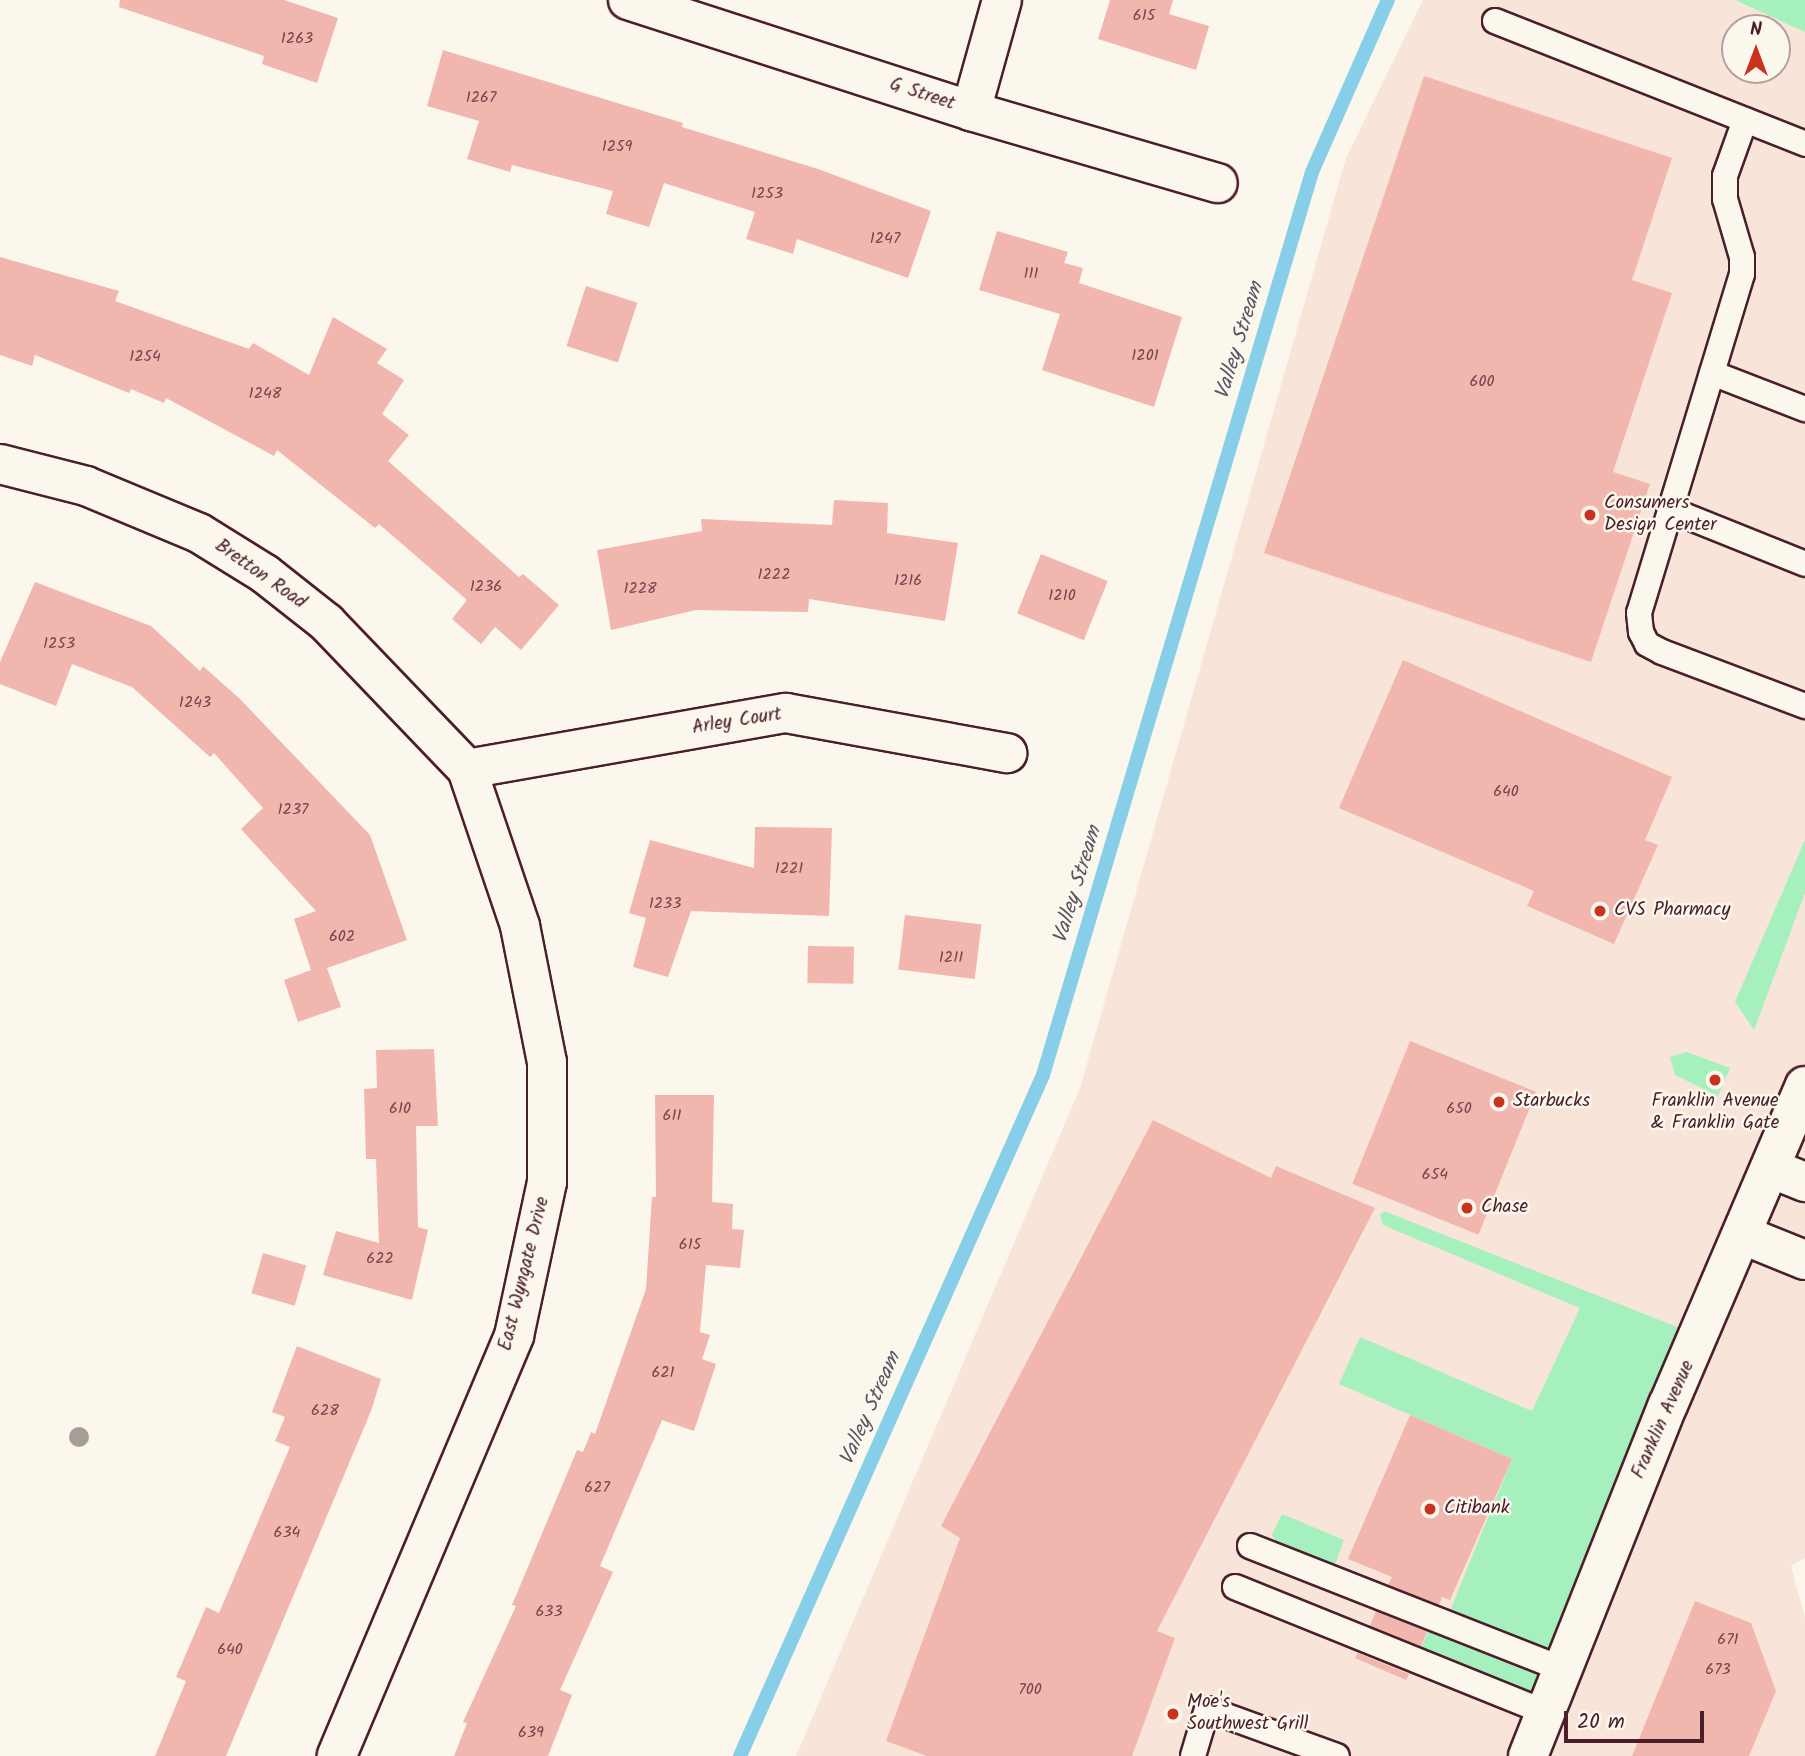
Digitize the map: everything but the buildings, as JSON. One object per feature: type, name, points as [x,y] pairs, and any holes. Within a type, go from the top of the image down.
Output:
[{"type":"street","name":"G Street","points":[[628,0],[971,111],[1218,183]]},
{"type":"street","points":[[971,111],[1002,0]]},
{"type":"street","name":"Bretton Road","points":[[0,464],[86,486],[199,533],[265,574],[327,623],[467,769]]},
{"type":"street","name":"Arley Court","points":[[467,769],[786,713],[1007,754]]},
{"type":"street","name":"East Wyngate Drive","points":[[337,1756],[514,1336],[547,1182],[547,1062],[520,926],[467,769]]},
{"type":"street","name":"Franklin Avenue","points":[[1528,1756],[1668,1405],[1805,1086]]},
{"type":"street","points":[[1770,1168],[1805,1182]]},
{"type":"street","points":[[1743,1235],[1805,1260]]},
{"type":"lane","points":[[1495,21],[1805,144]]},
{"type":"lane","points":[[1745,120],[1725,176],[1725,199],[1742,257],[1742,274],[1639,613],[1647,645],[1805,706]]},
{"type":"lane","points":[[1712,373],[1805,409]]},
{"type":"lane","points":[[1671,510],[1805,564]]},
{"type":"lane","points":[[1250,1546],[1562,1669]]},
{"type":"lane","points":[[1235,1587],[1544,1712]]},
{"type":"lane","points":[[1193,1756],[1207,1709],[1337,1756]]},
{"type":"shaded area","points":[[1423,0],[1805,0],[1805,1558],[1791,1566],[1805,1618],[1805,1756],[796,1756],[1080,1088],[1346,158]]},
{"type":"green space","points":[[1735,0],[1805,0],[1805,32],[1791,26],[1791,14],[1766,14]]},
{"type":"green space","points":[[1805,840],[1805,893],[1754,1030],[1735,1002]]},
{"type":"green space","points":[[1687,1052],[1730,1068],[1718,1096],[1675,1075],[1670,1057]]},
{"type":"green space","points":[[1384,1211],[1700,1336],[1562,1669],[1445,1623],[1512,1459],[1339,1384],[1360,1337],[1532,1411],[1580,1308],[1383,1225],[1380,1215]]},
{"type":"green space","points":[[1282,1514],[1344,1540],[1334,1567],[1277,1543],[1272,1535]]},
{"type":"green space","points":[[1428,1631],[1556,1683],[1544,1711],[1416,1660]]},
{"type":"waterway","name":"Valley Stream","points":[[740,1756],[1043,1075],[1312,172],[1388,0]]},
{"type":"place","name":"Consumers Design Center","points":[[1590,515]]},
{"type":"place","name":"CVS Pharmacy","points":[[1600,911]]},
{"type":"place","name":"Franklin Avenue & Franklin Gate","points":[[1715,1080]]},
{"type":"place","name":"Starbucks","points":[[1499,1102]]},
{"type":"place","name":"Chase","points":[[1467,1208]]},
{"type":"place","name":"Citibank","points":[[1430,1509]]},
{"type":"place","name":"Moe's Southwest Grill","points":[[1173,1714]]}]
